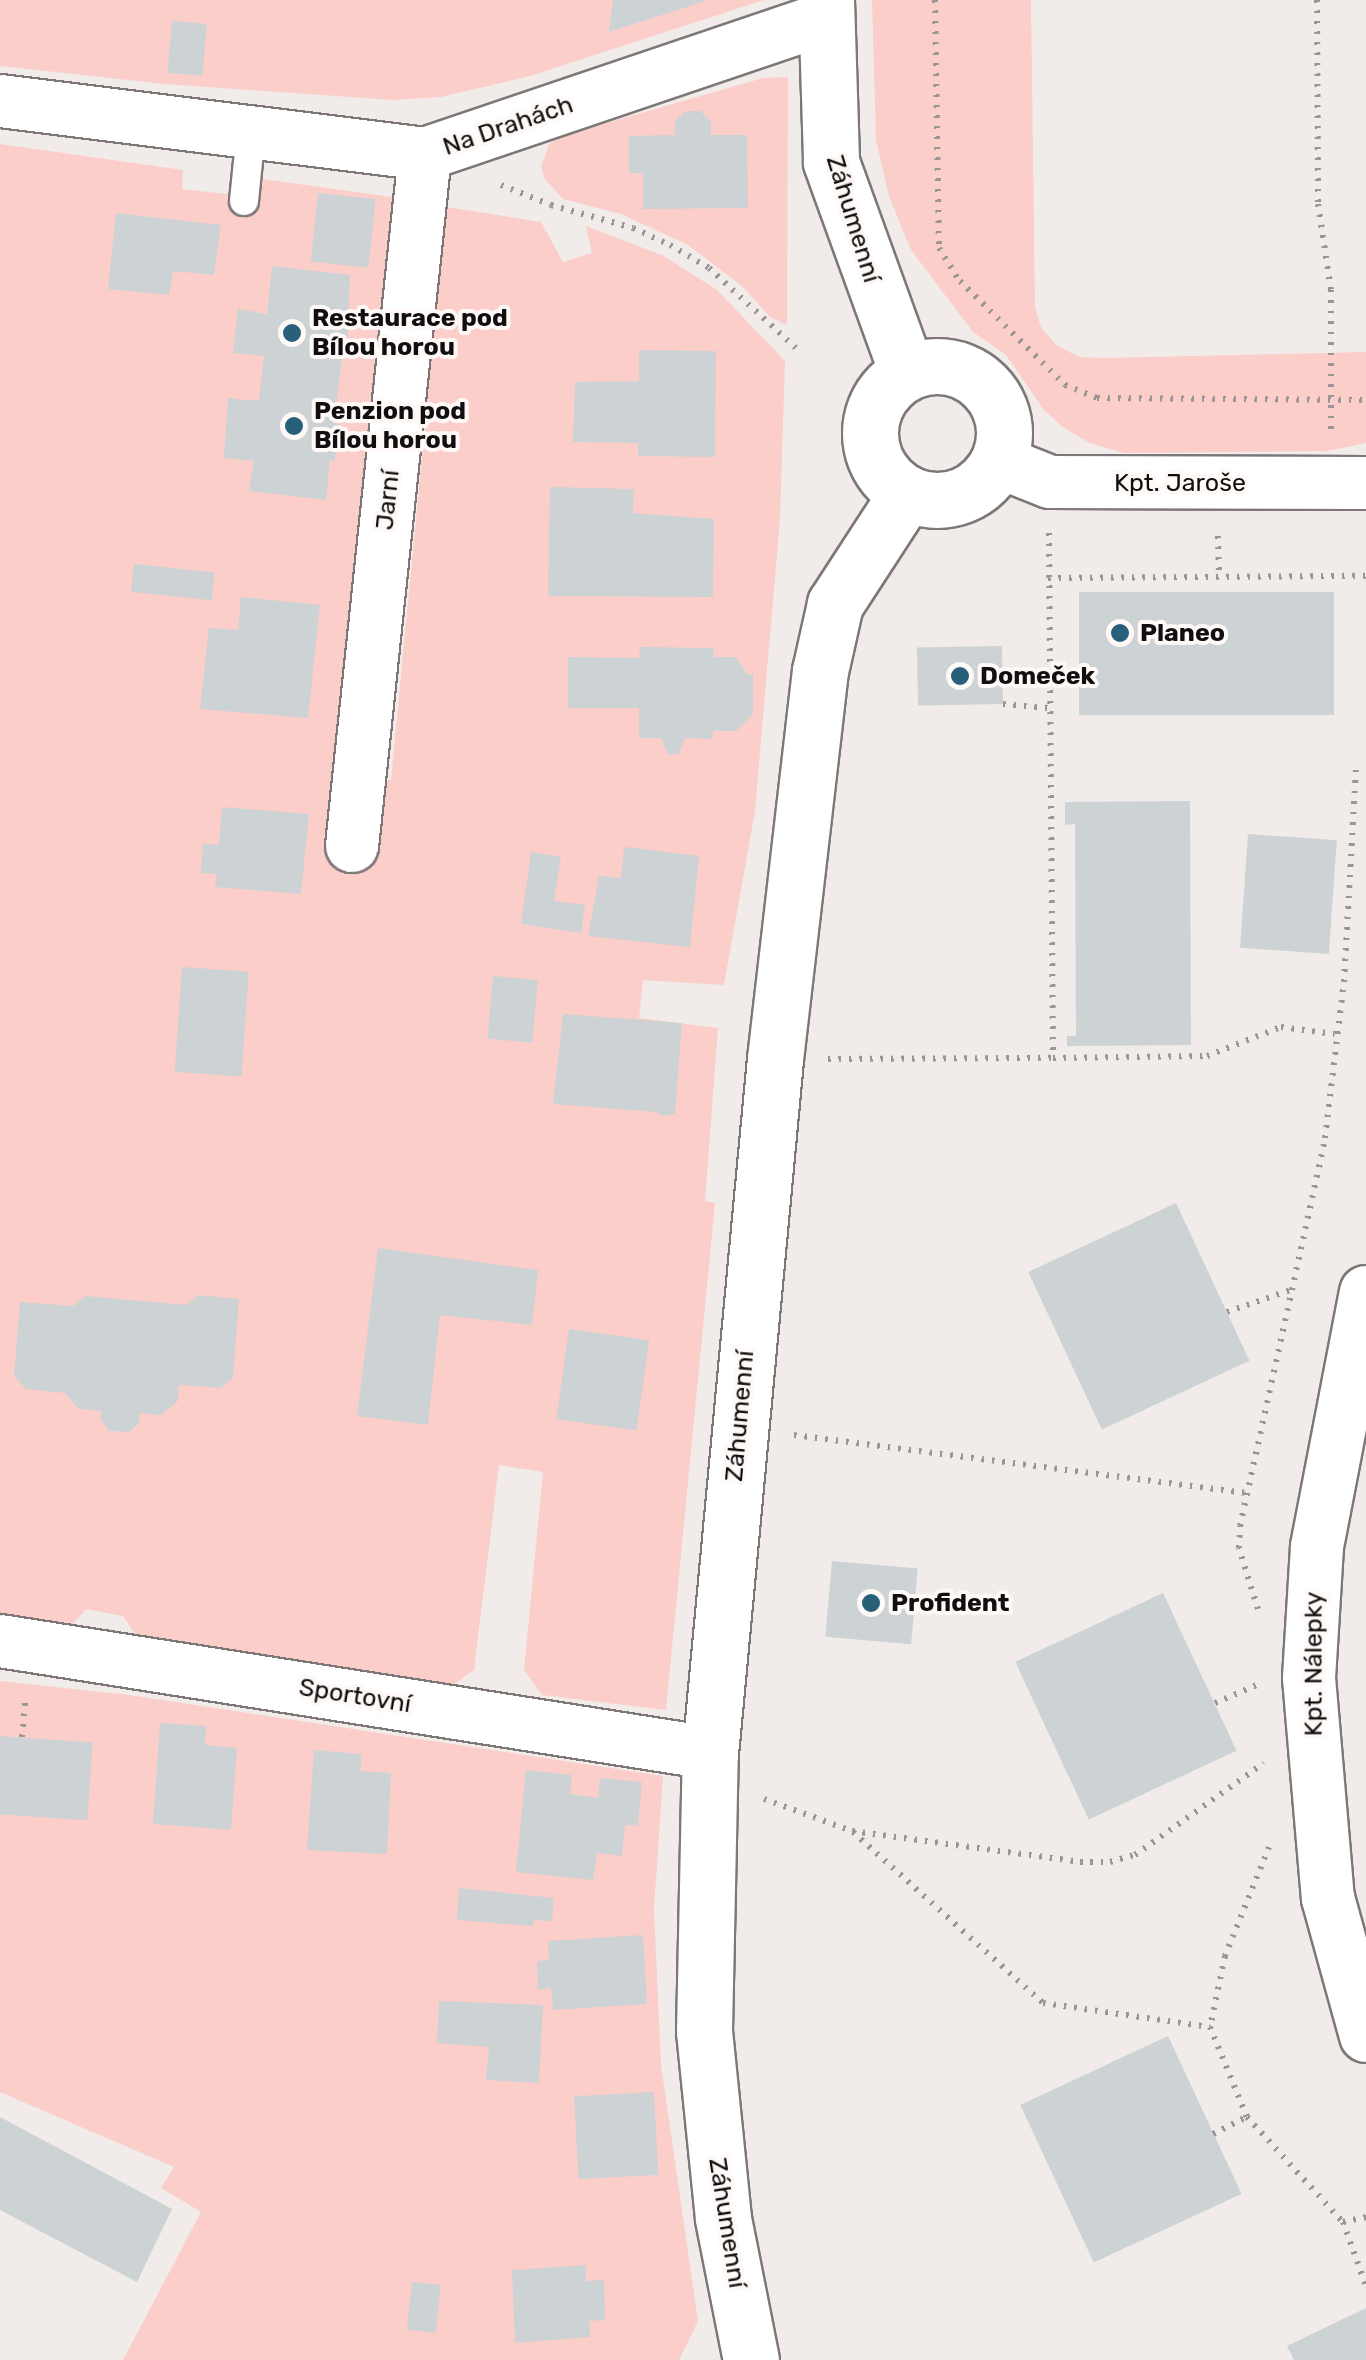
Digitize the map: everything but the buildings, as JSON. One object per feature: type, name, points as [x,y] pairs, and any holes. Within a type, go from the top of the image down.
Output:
[{"type":"main road","name":"Záhumenní","points":[[826,9],[831,162],[908,372]]},
{"type":"main road","points":[[948,366],[984,385],[996,401],[1003,421],[998,461],[968,492],[927,499],[907,493],[877,463],[870,443],[877,402],[908,372],[948,366]]},
{"type":"main road","name":"Záhumenní","points":[[752,2360],[723,2218],[704,2031],[710,1753],[775,1060],[820,671],[836,604],[907,493]]},
{"type":"street","name":"Na Drahách","points":[[0,100],[424,154],[826,9]]},
{"type":"street","name":"Jarní","points":[[352,846],[424,154]]},
{"type":"street","name":"Kpt. Jaroše","points":[[998,461],[1050,482],[1366,484]]},
{"type":"street","name":"Kpt. Nálepky","points":[[1366,1292],[1316,1546],[1309,1678],[1328,1898],[1366,2036]]},
{"type":"street","name":"Sportovní","points":[[0,1641],[710,1753]]},
{"type":"lane","points":[[244,200],[250,132]]},
{"type":"path","points":[[935,0],[940,248],[960,280],[1064,384],[1097,398],[1366,400]]},
{"type":"path","points":[[1317,0],[1318,204],[1331,290],[1330,400]]},
{"type":"path","points":[[424,154],[551,206],[634,228],[670,246],[709,268],[796,348]]},
{"type":"path","points":[[1049,522],[1053,1058]]},
{"type":"path","points":[[1218,530],[1219,577]]},
{"type":"path","points":[[1048,578],[1366,576]]},
{"type":"path","points":[[1003,704],[1048,708]]},
{"type":"path","points":[[1258,1612],[1240,1548],[1244,1493],[1294,1289],[1325,1138],[1344,982],[1356,769]]},
{"type":"path","points":[[775,1060],[1206,1056],[1281,1027],[1335,1034]]},
{"type":"path","points":[[1227,1312],[1294,1289]]},
{"type":"path","points":[[739,1428],[1244,1493]]},
{"type":"path","points":[[1214,1704],[1264,1682],[1309,1678]]},
{"type":"path","points":[[762,1798],[852,1831],[1080,1862],[1110,1862],[1135,1855],[1273,1756],[1273,1773]]},
{"type":"path","points":[[852,1831],[1044,2003],[1210,2027]]},
{"type":"path","points":[[1271,1840],[1224,1956],[1210,2027],[1247,2117],[1342,2222],[1366,2286]]},
{"type":"path","points":[[1214,2134],[1247,2117]]},
{"type":"path","points":[[1342,2222],[1366,2216]]},
{"type":"shaded area","points":[[0,0],[764,0],[530,76],[441,97],[393,100],[165,84],[0,66]]},
{"type":"shaded area","points":[[872,0],[1031,0],[1035,308],[1041,327],[1056,345],[1079,357],[1103,358],[1366,352],[1366,443],[1327,451],[1124,453],[1090,443],[1064,428],[1044,410],[1006,355],[973,332],[911,250],[889,196],[876,140]]},
{"type":"shaded area","points":[[788,77],[787,325],[770,317],[743,287],[688,245],[621,214],[563,199],[545,179],[541,167],[549,144],[565,135],[763,78]]},
{"type":"shaded area","points":[[0,144],[183,170],[182,189],[252,197],[255,178],[399,198],[342,776],[391,780],[446,207],[541,222],[563,262],[592,253],[586,226],[664,256],[717,290],[785,361],[780,519],[755,811],[724,985],[643,980],[639,1018],[718,1028],[705,1201],[715,1203],[666,1710],[542,1695],[524,1670],[543,1472],[499,1465],[474,1670],[453,1685],[136,1635],[123,1616],[86,1609],[72,1625],[0,1613]]},
{"type":"shaded area","points":[[0,1681],[129,1695],[663,1776],[654,1909],[661,2065],[698,2321],[679,2360],[123,2360],[201,2212],[161,2188],[174,2167],[0,2092]]},
{"type":"place","name":"Restaurace pod Bílou horou","points":[[292,333]]},
{"type":"place","name":"Penzion pod Bílou horou","points":[[294,426]]},
{"type":"place","name":"Planeo","points":[[1120,633]]},
{"type":"place","name":"Domeček","points":[[960,676]]},
{"type":"place","name":"Profident","points":[[871,1603]]}]
